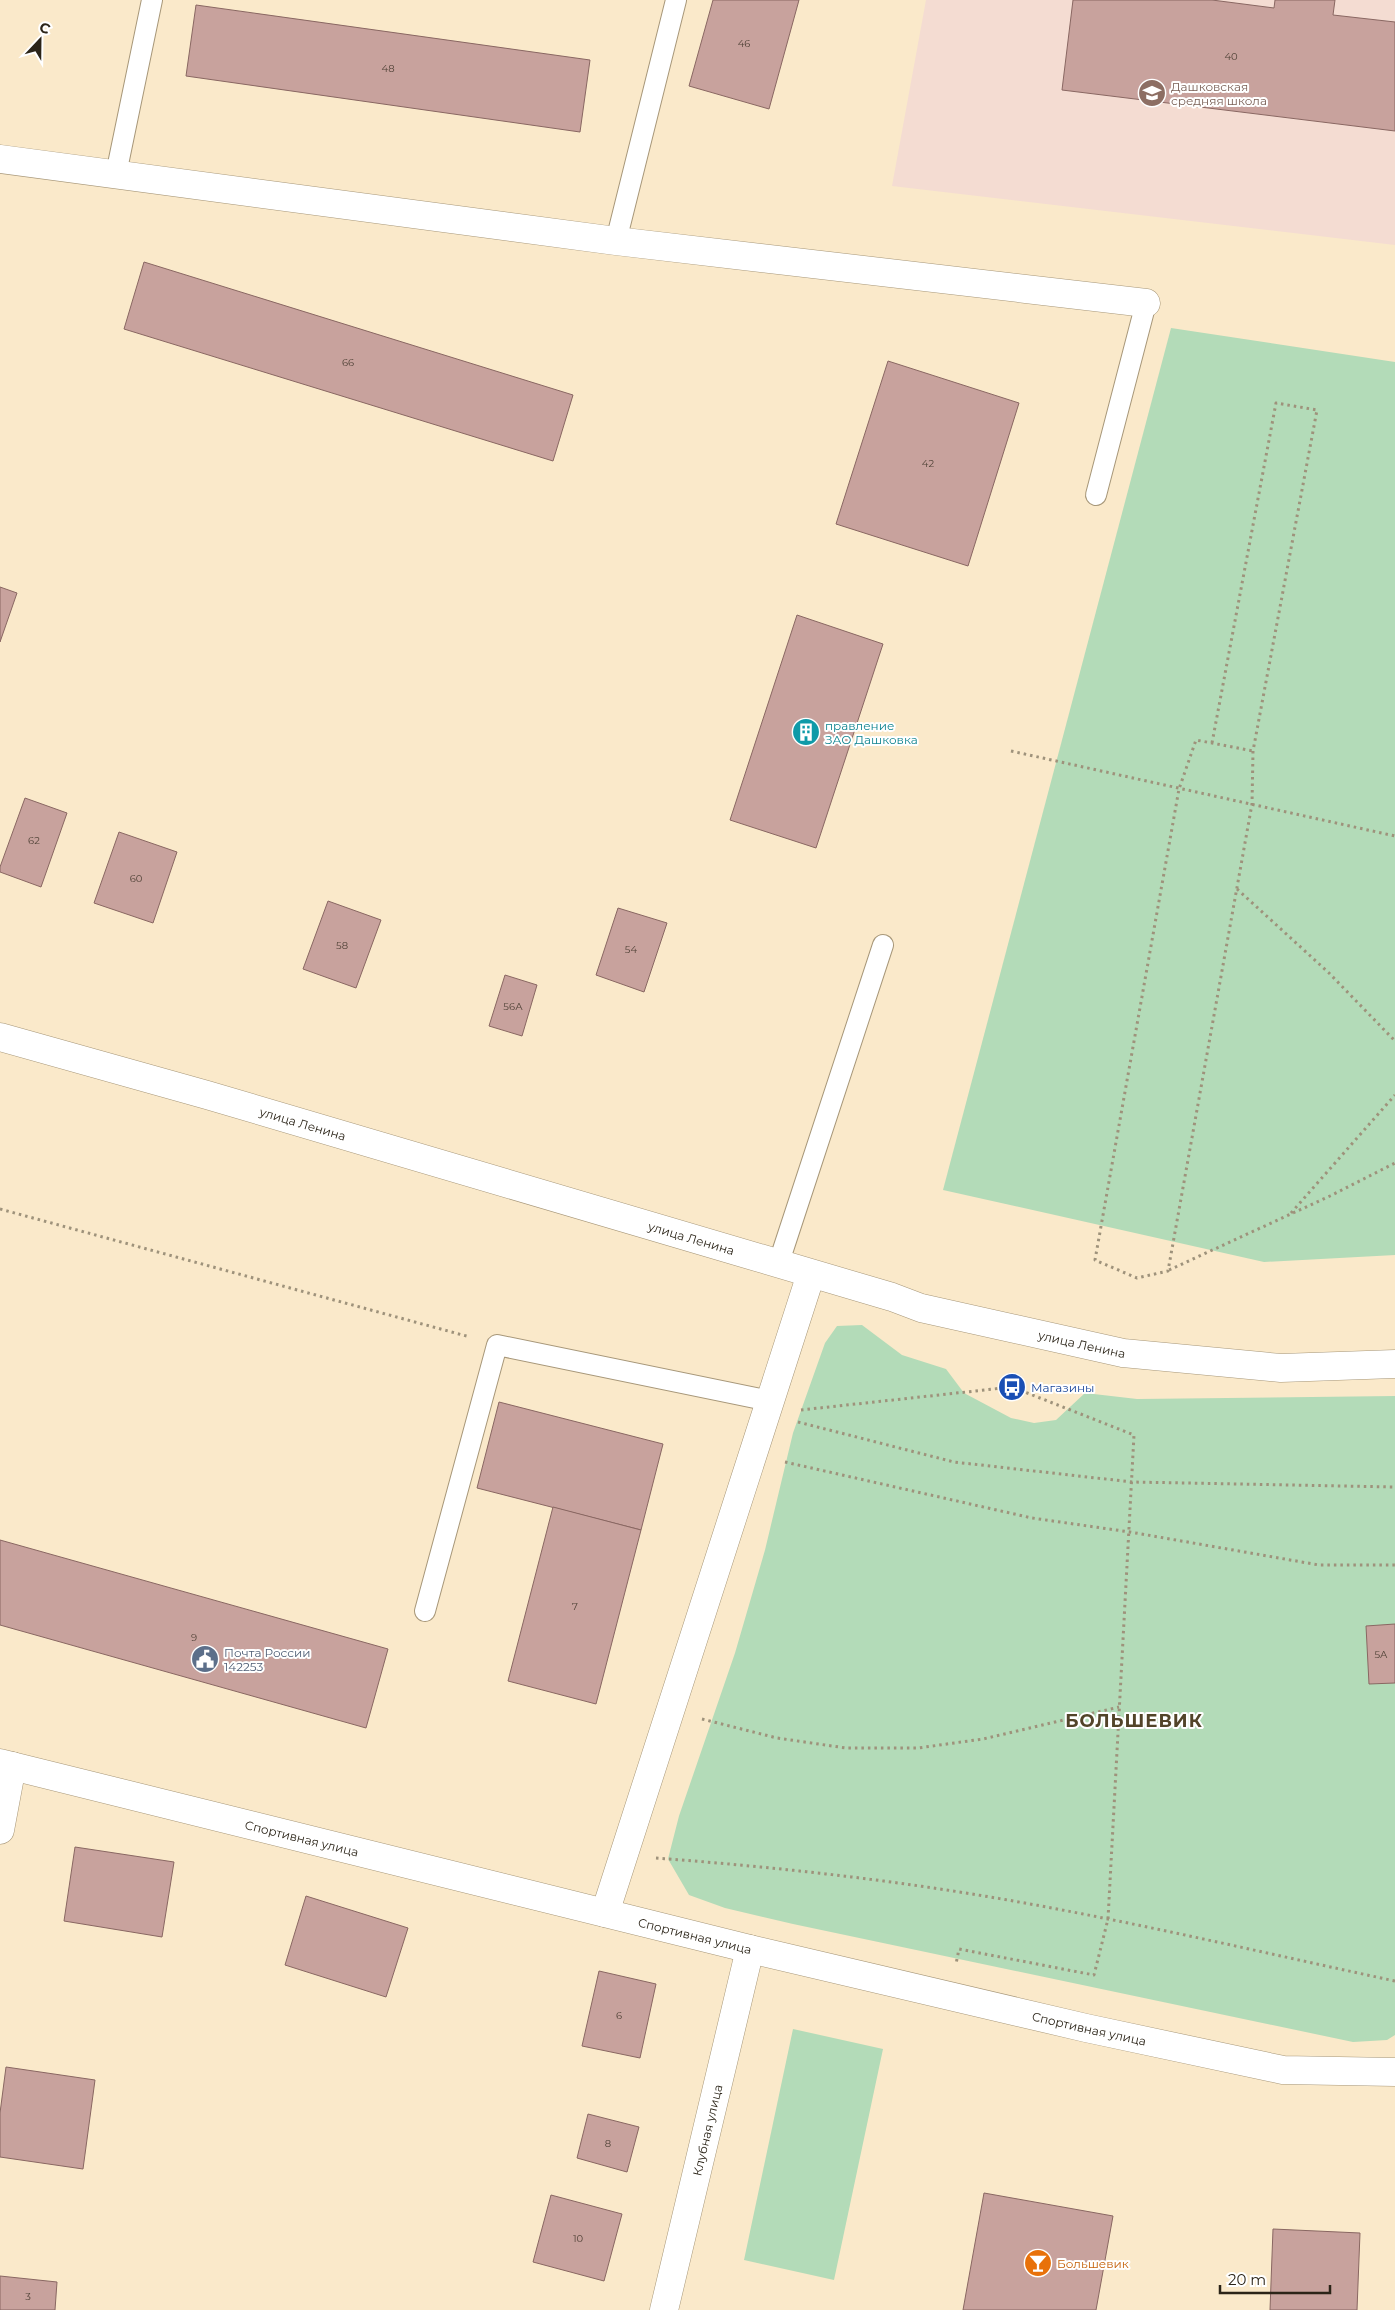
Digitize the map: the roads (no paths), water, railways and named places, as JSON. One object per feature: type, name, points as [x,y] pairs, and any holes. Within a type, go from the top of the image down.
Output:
[{"type":"street","points":[[0,159],[616,241],[1146,303]]},
{"type":"street","name":"улица Ленина","points":[[0,1037],[207,1095],[921,1308],[1123,1353],[1281,1368],[1395,1364]]},
{"type":"street","points":[[605,1912],[811,1274]]},
{"type":"street","points":[[0,1830],[6,1765]]},
{"type":"street","name":"Спортивная улица","points":[[6,1765],[750,1949],[1086,2028],[1283,2070],[1395,2072]]},
{"type":"street","name":"Клубная улица","points":[[664,2310],[750,1949]]},
{"type":"lane","points":[[116,174],[152,0]]},
{"type":"lane","points":[[616,241],[676,0]]},
{"type":"lane","points":[[1096,495],[1146,303]]},
{"type":"lane","points":[[778,1264],[883,945]]},
{"type":"lane","points":[[425,1611],[497,1344],[768,1407]]},
{"type":"place","name":"Дашковская средняя школа","points":[[1152,93]]},
{"type":"place","name":"правление ЗАО Дашковка","points":[[806,732]]},
{"type":"place","name":"Магазины","points":[[1012,1387]]},
{"type":"place","name":"Почта России 142253","points":[[205,1659]]},
{"type":"place","name":"Большевик","points":[[1038,2263]]},
{"type":"district","name":"БОЛЬШЕВИК","points":[[1134,1721]]}]
